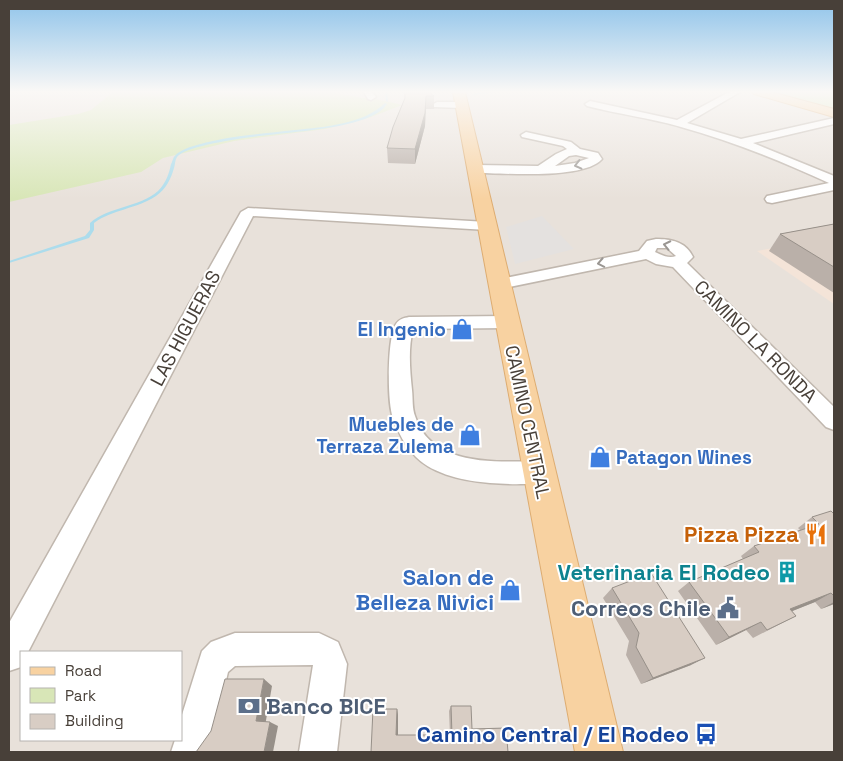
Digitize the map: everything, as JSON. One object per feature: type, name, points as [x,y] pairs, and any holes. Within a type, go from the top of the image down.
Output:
[{"type":"main road","name":"CAMINO CENTRAL","points":[[458,128],[476,170],[538,472],[599,752]]},
{"type":"street","points":[[694,128],[742,142],[796,162],[834,181]]},
{"type":"street","points":[[742,142],[805,128]]},
{"type":"street","points":[[476,170],[541,170],[577,166],[596,159],[594,155],[575,150],[567,144],[526,135]]},
{"type":"street","points":[[541,170],[556,161],[563,154],[575,150]]},
{"type":"street","points":[[772,199],[834,186]]},
{"type":"street","name":"LAS HIGUERAS","points":[[9,655],[248,212],[487,226]]},
{"type":"street","name":"CAMINO LA RONDA","points":[[500,284],[648,254],[656,259],[677,262],[834,421]]},
{"type":"street","points":[[507,322],[409,324],[404,326],[400,378],[403,418],[416,443],[421,448],[432,457],[462,470],[497,474],[538,472]]},
{"type":"street","points":[[190,752],[214,663],[223,654],[235,650],[319,649],[326,654],[330,664],[318,752]]},
{"type":"shaded area","points":[[9,128],[834,128],[834,752],[9,752]]},
{"type":"shaded area","points":[[542,216],[574,249],[515,264],[506,227]]},
{"type":"shaded area","points":[[834,237],[834,304],[757,251]]},
{"type":"green space","points":[[9,128],[331,128],[234,141],[163,158],[141,172],[9,202]]},
{"type":"building","points":[[393,128],[421,128],[415,149],[387,148]]},
{"type":"building","points":[[834,224],[834,267],[780,234]]},
{"type":"building","points":[[831,511],[834,514],[834,596],[831,593],[790,609],[796,616],[767,630],[761,622],[729,637],[689,582],[759,552],[754,546],[819,524],[812,517]]},
{"type":"building","points":[[651,573],[705,658],[653,678],[636,647],[639,633],[612,588]]},
{"type":"building","name":"Banco BICE","points":[[225,679],[264,679],[256,721],[270,722],[264,752],[196,752],[211,731]]},
{"type":"building","points":[[451,706],[471,706],[472,729],[506,728],[508,752],[371,752],[373,709],[397,709],[396,735],[452,735]]},
{"type":"waterway","points":[[9,262],[87,237],[92,230],[92,223],[99,218],[154,196],[166,184],[175,157],[181,152],[223,140],[322,128]]},
{"type":"place","name":"El Ingenio","points":[[462,329]]},
{"type":"place","name":"Muebles de Terraza Zulema","points":[[470,435]]},
{"type":"place","name":"Patagon Wines","points":[[600,457]]},
{"type":"place","name":"Pizza Pizza","points":[[816,534]]},
{"type":"place","name":"Veterinaria El Rodeo","points":[[787,572]]},
{"type":"place","name":"Salon de Belleza Nivici","points":[[510,590]]},
{"type":"place","name":"Correos Chile","points":[[728,608]]},
{"type":"place","name":"Banco BICE","points":[[249,706]]},
{"type":"place","name":"Camino Central / El Rodeo","points":[[706,734]]}]
